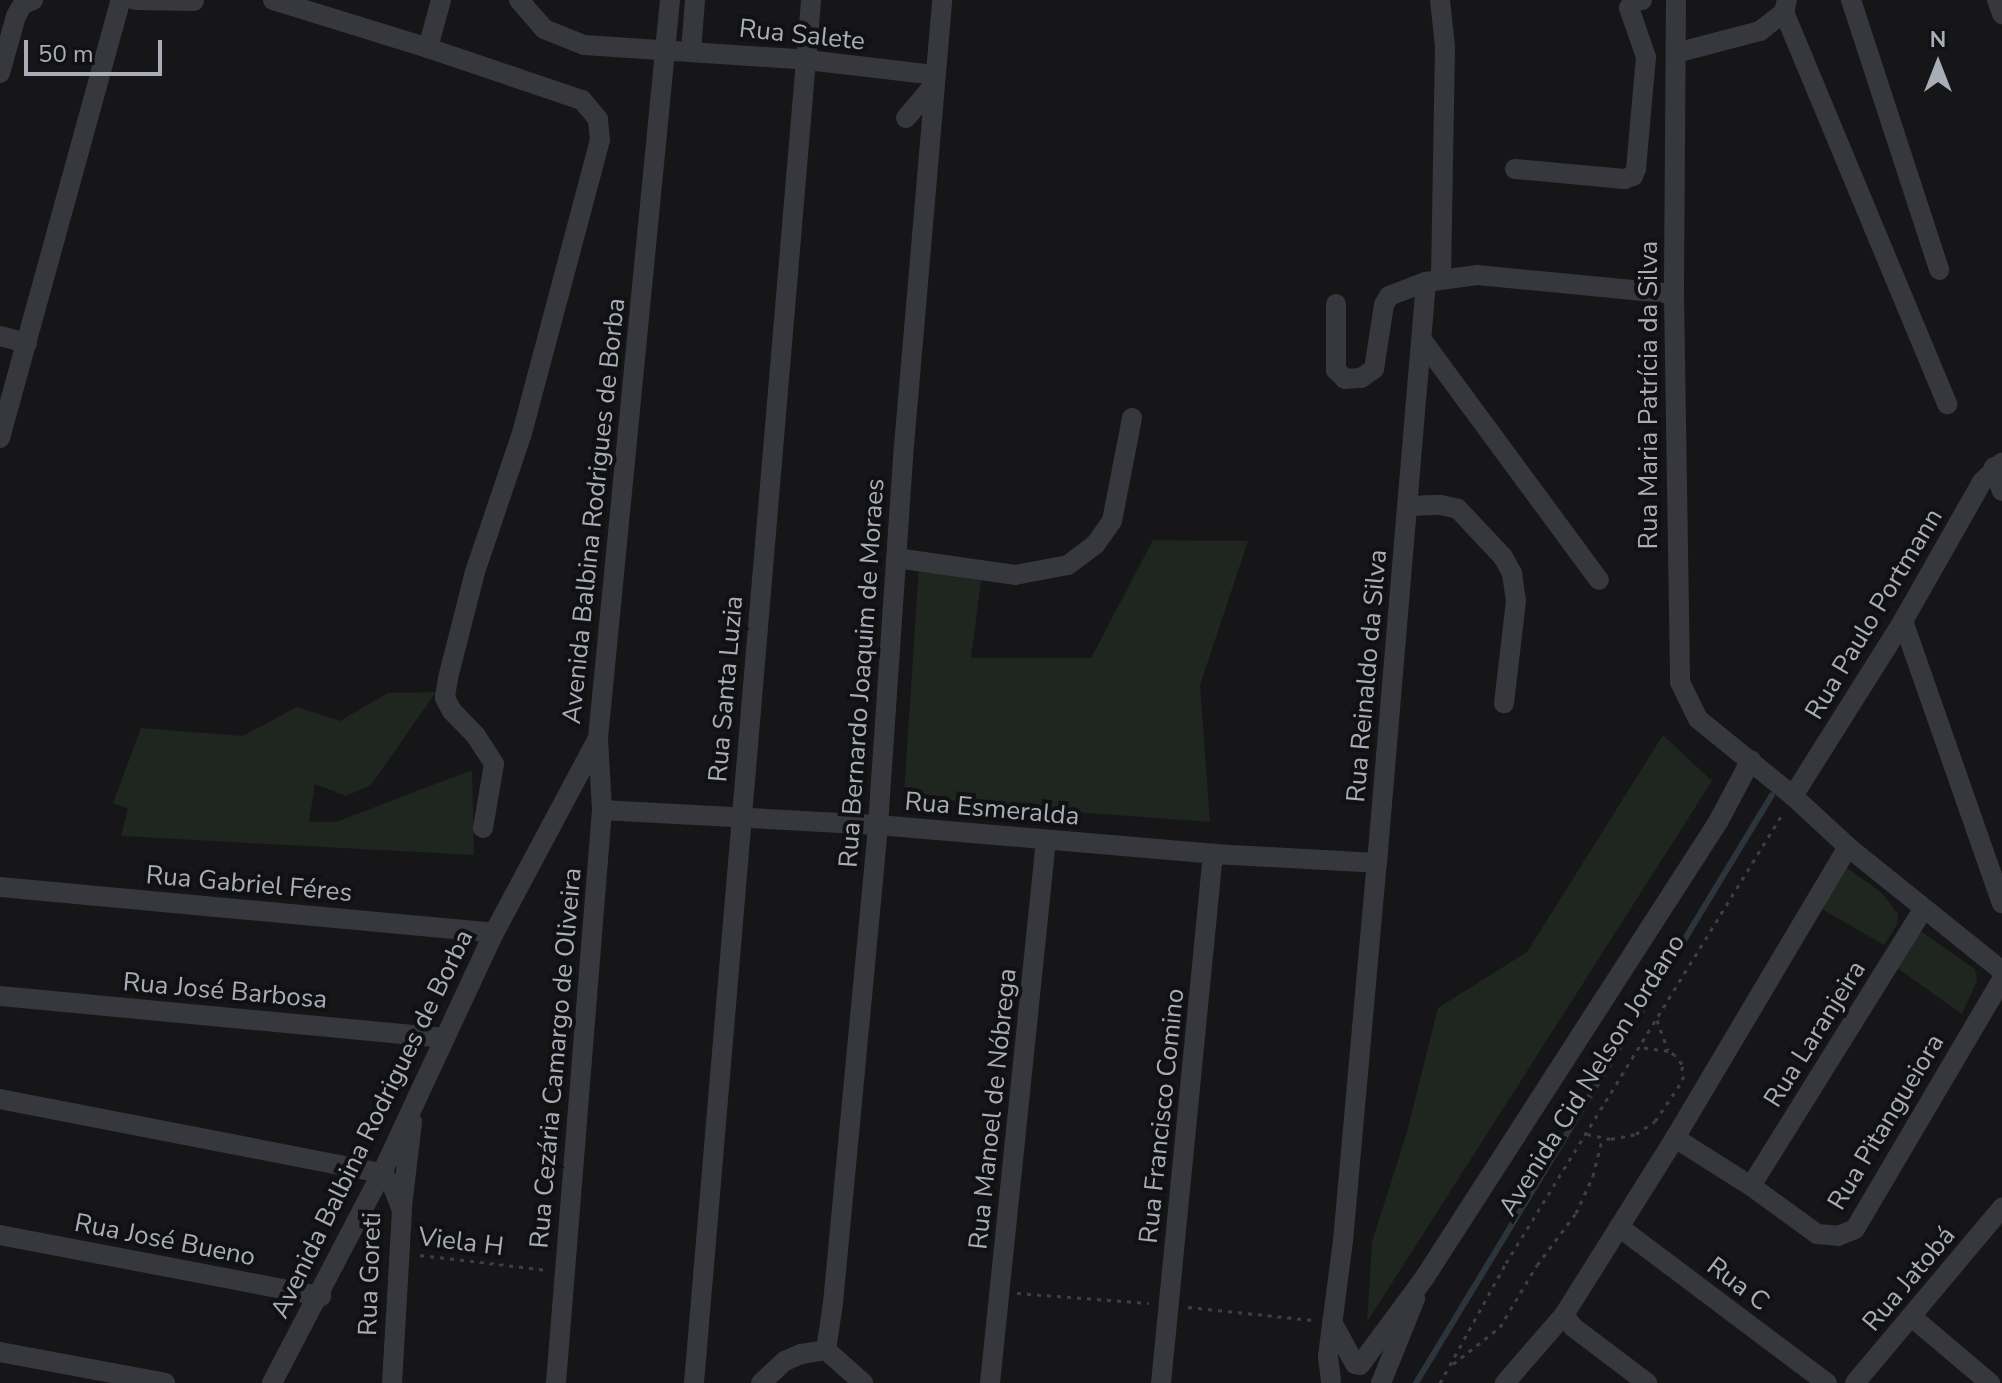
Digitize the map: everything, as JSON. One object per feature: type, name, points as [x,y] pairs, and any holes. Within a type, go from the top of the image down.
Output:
[{"type":"street","points":[[0,73],[16,16],[23,4],[33,0]]},
{"type":"street","points":[[0,438],[121,0]]},
{"type":"street","points":[[135,0],[194,1]]},
{"type":"street","points":[[273,0],[582,100],[598,119],[600,140],[521,436],[475,572],[448,678],[445,698],[494,764],[483,828]]},
{"type":"street","points":[[428,48],[441,0]]},
{"type":"street","name":"Rua Salete","points":[[519,0],[544,29],[584,45],[807,60],[933,81]]},
{"type":"street","name":"Avenida Balbina Rodrigues de Borba","points":[[272,1383],[321,1296],[382,1173],[494,933],[598,738],[670,0]]},
{"type":"street","points":[[691,51],[695,0]]},
{"type":"street","name":"Rua Santa Luzia","points":[[694,1383],[811,0]]},
{"type":"street","name":"Rua Bernardo Joaquim de Moraes","points":[[826,1350],[835,1287],[878,825],[933,81],[942,0]]},
{"type":"street","name":"Rua Reinaldo da Silva","points":[[1331,1382],[1328,1356],[1377,863],[1422,340],[1433,280],[1445,47],[1440,0]]},
{"type":"street","points":[[1515,169],[1625,179],[1633,176],[1646,57],[1629,8],[1634,1],[1642,0]]},
{"type":"street","name":"Rua Maria Patrícia da Silva","points":[[1676,0],[1674,294],[1680,682],[1698,719],[1751,760],[1923,910],[2002,971]]},
{"type":"street","points":[[1851,0],[1939,270]]},
{"type":"street","points":[[1997,0],[2002,14]]},
{"type":"street","points":[[1676,53],[1742,39],[1770,26],[1785,6]]},
{"type":"street","points":[[1785,6],[1947,404]]},
{"type":"street","points":[[906,118],[933,81]]},
{"type":"street","points":[[1336,304],[1336,370],[1345,379],[1361,378],[1374,369],[1384,305],[1389,296],[1433,280],[1477,275],[1674,294]]},
{"type":"street","points":[[0,336],[27,343]]},
{"type":"street","points":[[1422,340],[1599,580]]},
{"type":"street","points":[[896,558],[1015,575],[1068,565],[1095,545],[1112,521],[1132,418]]},
{"type":"street","points":[[1998,465],[2002,491]]},
{"type":"street","name":"Rua Paulo Portmann","points":[[1793,796],[1903,621],[1982,482],[1998,465]]},
{"type":"street","points":[[1408,506],[1441,505],[1458,509],[1503,557],[1512,573],[1516,601],[1504,703]]},
{"type":"street","points":[[1903,621],[2002,903]]},
{"type":"street","name":"Rua Cezária Camargo de Oliveira","points":[[556,1383],[602,810],[598,738]]},
{"type":"street","name":"Avenida Cid Nelson Jordano","points":[[1331,1382],[1340,1368],[1358,1364],[1425,1277],[1718,822],[1751,760]]},
{"type":"street","name":"Rua Esmeralda","points":[[602,810],[878,825],[1213,854],[1377,863]]},
{"type":"street","name":"Rua Manoel de Nóbrega","points":[[990,1383],[1046,840]]},
{"type":"street","points":[[1505,1383],[1564,1315],[1675,1138],[1848,847]]},
{"type":"street","name":"Rua Francisco Comino","points":[[1161,1383],[1213,854]]},
{"type":"street","name":"Rua Gabriel Féres","points":[[0,887],[494,933]]},
{"type":"street","name":"Rua Laranjeira","points":[[1751,1186],[1923,910]]},
{"type":"street","name":"Rua Pitangueiora","points":[[1675,1138],[1751,1186],[1817,1234],[1838,1236],[1855,1229],[2002,979]]},
{"type":"street","name":"Rua José Barbosa","points":[[0,996],[445,1038]]},
{"type":"street","points":[[0,1099],[382,1173]]},
{"type":"street","points":[[402,1210],[414,1103]]},
{"type":"street","name":"Rua Goreti","points":[[382,1173],[393,1187],[402,1210],[392,1383]]},
{"type":"street","name":"Rua Jatobá","points":[[1855,1383],[1913,1318],[2002,1208]]},
{"type":"street","name":"Rua C","points":[[1619,1227],[1827,1383]]},
{"type":"street","name":"Rua José Bueno","points":[[0,1235],[321,1296]]},
{"type":"street","name":"Avenida Cid Nelson Jordano","points":[[1378,1383],[1425,1277]]},
{"type":"street","points":[[1564,1315],[1573,1327],[1647,1383]]},
{"type":"street","points":[[1913,1318],[1990,1383]]},
{"type":"street","points":[[1332,1322],[1358,1364],[1370,1370],[1378,1383]]},
{"type":"street","points":[[761,1383],[785,1361],[801,1354],[826,1350],[863,1383]]},
{"type":"street","points":[[0,1352],[165,1383]]},
{"type":"street","points":[[1997,1383],[2002,1377]]},
{"type":"path","name":"Avenida Cid Nelson Jordano","points":[[1440,1383],[1506,1263],[1793,796]]},
{"type":"path","points":[[1657,1020],[1668,1051]]},
{"type":"path","points":[[1587,1134],[1602,1139],[1636,1134],[1660,1115],[1683,1080],[1684,1072],[1675,1055],[1640,1047]]},
{"type":"path","points":[[1450,1365],[1500,1327],[1537,1265],[1576,1213],[1593,1176],[1602,1139]]},
{"type":"path","name":"Viela H","points":[[400,1253],[565,1272]]},
{"type":"shaded area","points":[[1153,540],[1248,541],[1200,685],[1210,822],[983,805],[904,793],[919,566],[981,580],[971,658],[1091,658]]},
{"type":"shaded area","points":[[436,692],[371,785],[346,796],[315,784],[309,822],[336,822],[472,770],[474,855],[121,836],[128,809],[113,803],[141,728],[243,736],[297,707],[340,721],[388,693]]},
{"type":"shaded area","points":[[1663,735],[1712,781],[1367,1322],[1372,1242],[1407,1132],[1438,1008],[1527,952]]},
{"type":"shaded area","points":[[1846,867],[1882,893],[1898,914],[1897,925],[1884,945],[1820,908]]},
{"type":"shaded area","points":[[1919,930],[1975,969],[1977,981],[1962,1014],[1897,968]]},
{"type":"waterway","points":[[1416,1383],[1772,795]]}]
